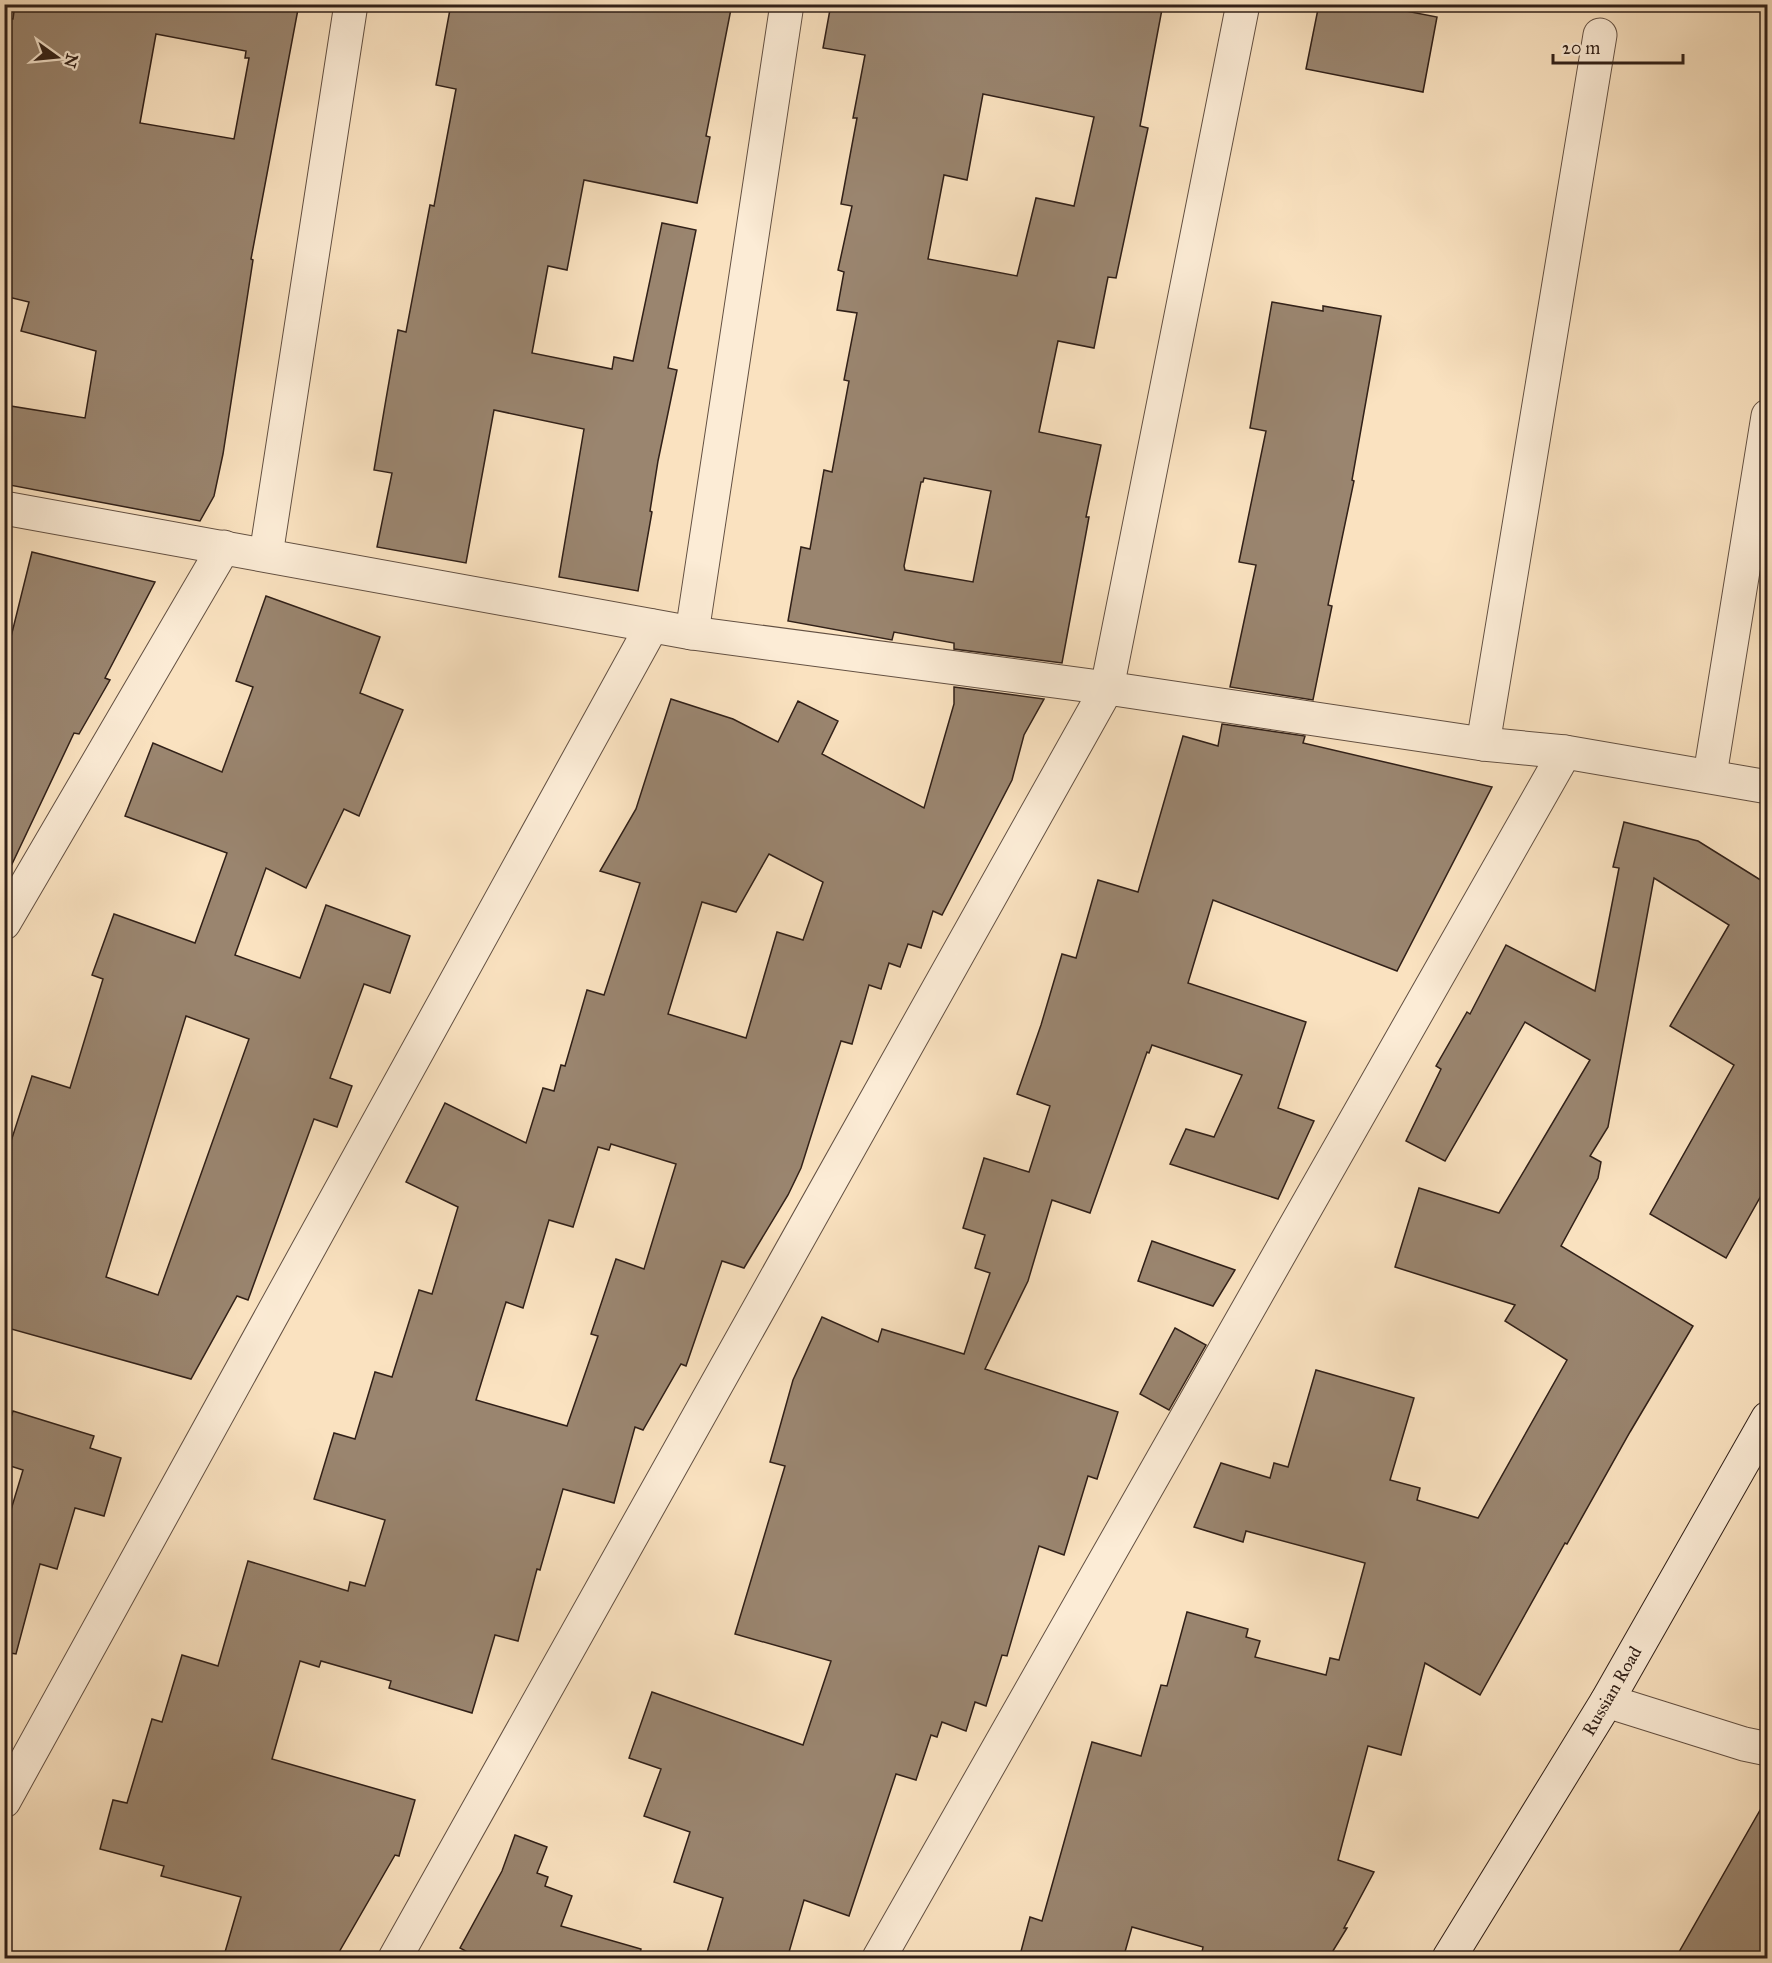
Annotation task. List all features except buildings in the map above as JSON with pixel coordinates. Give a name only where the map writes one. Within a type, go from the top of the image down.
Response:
[{"type":"street","points":[[266,555],[351,4]]},
{"type":"street","points":[[692,633],[787,4]]},
{"type":"street","points":[[395,1959],[1107,688],[1243,4]]},
{"type":"street","points":[[1483,744],[1600,35]]},
{"type":"street","points":[[1710,775],[1767,416]]},
{"type":"street","points":[[4,508],[692,633],[1107,688],[1483,744],[1565,752],[1710,775],[1767,787]]},
{"type":"street","points":[[4,923],[224,547]]},
{"type":"street","points":[[4,1801],[652,626]]},
{"type":"street","points":[[879,1959],[1565,752]]},
{"type":"street","name":"Russian Road","points":[[1449,1959],[1607,1701],[1767,1418]]},
{"type":"street","points":[[1607,1701],[1744,1744],[1767,1749]]}]
